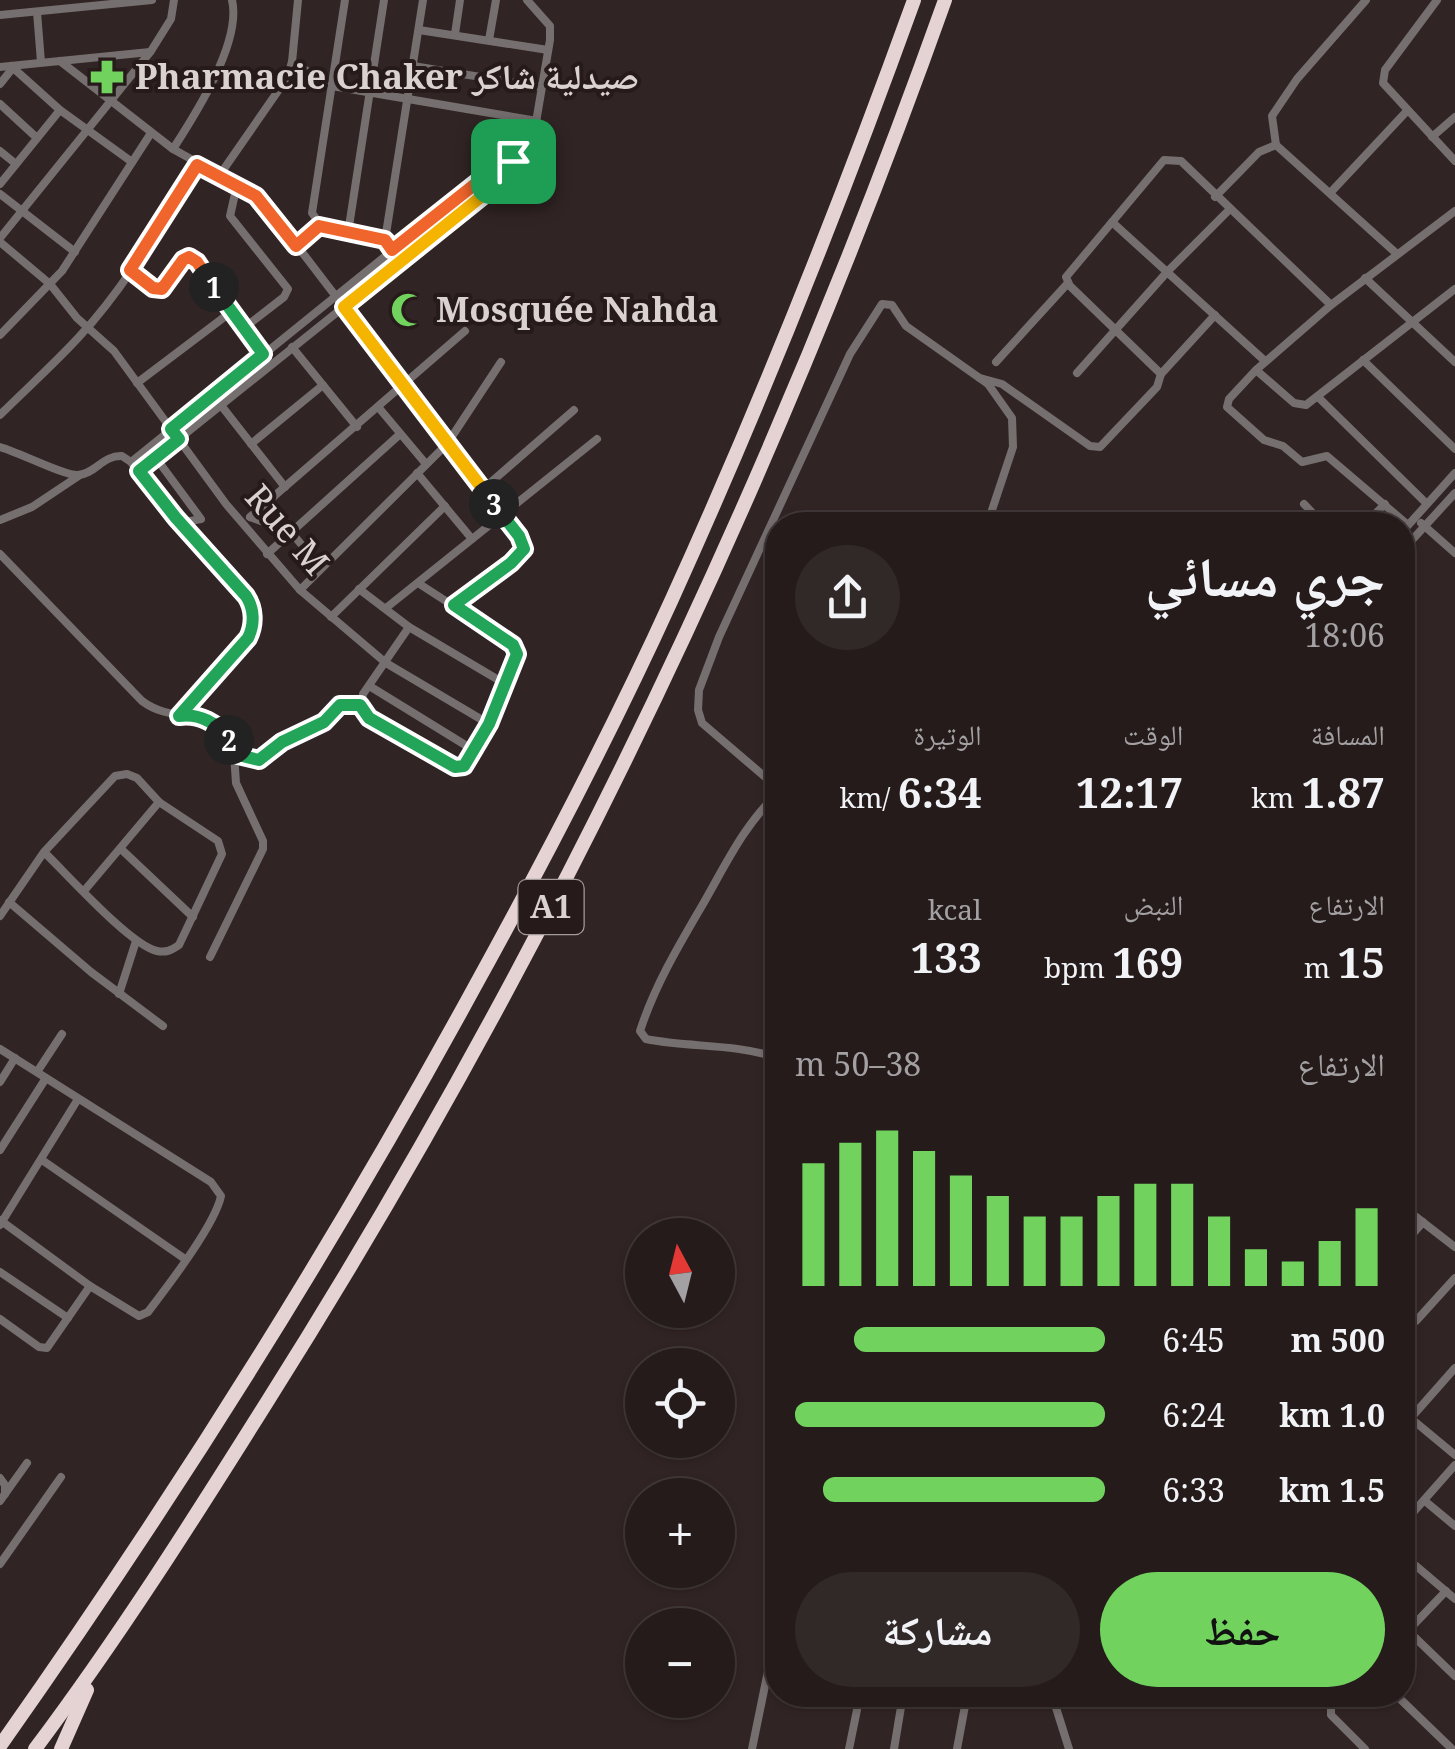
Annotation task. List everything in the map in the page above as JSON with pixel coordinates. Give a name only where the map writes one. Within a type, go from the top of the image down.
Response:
[{"type":"highway","name":"A1","points":[[0,1746],[166,1503],[286,1315],[421,1085],[516,912],[672,600],[783,340],[884,88],[914,0]]},
{"type":"highway","name":"A1","points":[[35,1749],[99,1664],[349,1272],[474,1054],[595,824],[765,461],[830,306],[945,0]]},
{"type":"highway","points":[[61,1749],[99,1664]]},
{"type":"street","points":[[0,15],[152,0]]},
{"type":"street","points":[[0,240],[151,52],[171,20],[174,0]]},
{"type":"street","points":[[173,149],[212,86],[232,18],[232,0]]},
{"type":"street","points":[[219,176],[287,78],[298,0]]},
{"type":"street","points":[[345,0],[314,218],[319,226],[385,240]]},
{"type":"street","points":[[348,233],[384,0]]},
{"type":"street","points":[[392,250],[385,240],[423,0]]},
{"type":"street","points":[[454,34],[460,0]]},
{"type":"street","points":[[489,40],[496,0]]},
{"type":"street","points":[[139,471],[507,176],[537,122],[548,50],[550,26],[527,0]]},
{"type":"street","points":[[1366,0],[1297,79],[1272,116],[1276,145],[1397,254]]},
{"type":"street","points":[[1437,0],[1382,76],[1385,88],[1455,160]]},
{"type":"street","points":[[37,12],[41,62]]},
{"type":"street","points":[[419,30],[548,50]]},
{"type":"street","points":[[0,67],[151,52]]},
{"type":"street","points":[[60,60],[173,149],[266,205],[504,516],[524,546],[511,563],[454,605]]},
{"type":"street","points":[[292,62],[332,86],[537,122]]},
{"type":"street","points":[[413,66],[542,86]]},
{"type":"street","points":[[0,84],[12,67]]},
{"type":"street","points":[[12,67],[60,110],[132,162]]},
{"type":"street","points":[[0,104],[37,138]]},
{"type":"street","points":[[0,184],[60,110]]},
{"type":"street","points":[[1331,192],[1406,112]]},
{"type":"street","points":[[1432,137],[1455,118]]},
{"type":"street","points":[[0,335],[75,252],[151,133]]},
{"type":"street","points":[[1216,197],[1263,148],[1276,145]]},
{"type":"street","points":[[0,151],[16,164]]},
{"type":"street","points":[[996,362],[1068,283],[1069,270],[1160,164],[1170,158],[1180,161],[1331,305]]},
{"type":"street","points":[[131,462],[498,166],[513,161]]},
{"type":"street","points":[[0,415],[88,326],[130,270],[197,165]]},
{"type":"street","points":[[237,185],[230,205],[232,219],[288,289],[284,297],[244,328]]},
{"type":"street","points":[[0,194],[75,252]]},
{"type":"street","points":[[1078,373],[1229,210]]},
{"type":"street","points":[[1394,512],[1327,456],[1302,462],[1284,446],[1264,440],[1227,408],[1229,400],[1265,361],[1331,305],[1455,211]]},
{"type":"street","points":[[1112,222],[1265,361]]},
{"type":"street","points":[[296,246],[319,226]]},
{"type":"street","name":"Rue M","points":[[0,240],[50,284],[114,351],[171,429],[246,519],[268,554],[300,590],[386,663],[489,724]]},
{"type":"street","points":[[130,270],[153,288],[162,289],[183,260],[192,258],[263,354]]},
{"type":"street","points":[[1366,278],[1455,362]]},
{"type":"street","points":[[1068,283],[1160,374]]},
{"type":"street","points":[[1256,370],[1294,403],[1306,405],[1455,289]]},
{"type":"street","points":[[777,512],[850,354],[879,306],[888,304],[906,326],[980,378],[1002,400],[1014,426],[1013,446],[991,512]]},
{"type":"street","points":[[137,383],[231,312]]},
{"type":"street","points":[[980,378],[996,381],[1096,448],[1103,446],[1157,387],[1160,374],[1215,315]]},
{"type":"street","points":[[246,519],[403,388],[464,331]]},
{"type":"street","points":[[292,346],[357,426]]},
{"type":"street","points":[[1363,360],[1455,449]]},
{"type":"street","points":[[300,590],[447,444],[502,362]]},
{"type":"street","points":[[251,444],[323,385]]},
{"type":"street","points":[[1002,400],[1018,395]]},
{"type":"street","points":[[1318,397],[1426,503]]},
{"type":"street","points":[[220,404],[286,487]]},
{"type":"street","points":[[378,408],[426,464]]},
{"type":"street","points":[[482,490],[574,410]]},
{"type":"street","points":[[268,554],[399,436]]},
{"type":"street","points":[[386,608],[597,440]]},
{"type":"street","points":[[0,447],[80,475]]},
{"type":"street","points":[[0,520],[32,507],[115,455],[131,462],[249,600],[253,624],[248,638],[179,716]]},
{"type":"street","points":[[156,458],[202,519],[179,521]]},
{"type":"street","points":[[417,473],[472,539]]},
{"type":"street","points":[[1415,516],[1455,473]]},
{"type":"street","points":[[1415,536],[1455,493]]},
{"type":"street","points":[[1304,504],[1312,512]]},
{"type":"street","points":[[1377,512],[1385,504]]},
{"type":"street","points":[[330,617],[444,506]]},
{"type":"street","points":[[246,519],[292,532],[320,568]]},
{"type":"street","points":[[1415,525],[1424,526],[1455,553]]},
{"type":"street","points":[[765,538],[719,637],[700,690],[698,710],[702,724],[765,779]]},
{"type":"street","points":[[0,554],[142,701],[158,711],[198,715],[227,735],[234,754],[236,783],[263,849],[210,957]]},
{"type":"street","points":[[410,627],[363,694],[360,705],[369,718],[462,768],[489,724],[517,654],[506,640],[418,583]]},
{"type":"street","points":[[359,590],[410,627],[506,685]]},
{"type":"street","points":[[370,687],[475,751]]},
{"type":"street","points":[[234,754],[259,760],[282,742],[324,722],[340,705],[360,705]]},
{"type":"street","points":[[0,916],[44,852],[115,776],[127,774],[137,778],[160,802],[220,844],[220,859],[179,944],[172,950],[156,951],[136,941],[44,852]]},
{"type":"street","points":[[84,891],[160,802]]},
{"type":"street","points":[[765,806],[721,868],[672,952],[640,1030],[646,1039],[711,1044],[765,1055]]},
{"type":"street","points":[[121,849],[193,917]]},
{"type":"street","points":[[9,902],[163,1026]]},
{"type":"street","points":[[120,994],[136,941]]},
{"type":"street","points":[[37,1072],[62,1034]]},
{"type":"street","points":[[0,1049],[211,1182],[220,1191],[218,1208],[185,1260],[148,1312],[139,1316],[1,1222],[78,1099]]},
{"type":"street","points":[[0,1082],[15,1058]]},
{"type":"street","points":[[0,1150],[46,1078]]},
{"type":"street","points":[[42,1160],[185,1260]]},
{"type":"street","points":[[1415,1216],[1455,1247]]},
{"type":"street","points":[[1415,1231],[1423,1222]]},
{"type":"street","points":[[0,1272],[68,1318]]},
{"type":"street","points":[[1415,1322],[1455,1278]]},
{"type":"street","points":[[0,1319],[44,1348],[52,1343],[90,1286]]},
{"type":"street","points":[[1415,1413],[1455,1368]]},
{"type":"street","points":[[1415,1421],[1455,1455]]},
{"type":"street","points":[[2,1498],[27,1464]]},
{"type":"street","points":[[1415,1511],[1455,1465]]},
{"type":"street","points":[[0,1478],[5,1485],[2,1498]]},
{"type":"street","points":[[0,1564],[61,1478]]},
{"type":"street","points":[[1425,1501],[1455,1526]]},
{"type":"street","points":[[1415,1565],[1455,1599]]},
{"type":"street","points":[[1415,1621],[1446,1591]]},
{"type":"street","points":[[1415,1640],[1455,1676]]},
{"type":"street","points":[[752,1749],[765,1686]]},
{"type":"street","points":[[849,1749],[858,1707]]},
{"type":"street","points":[[894,1749],[901,1707]]},
{"type":"street","points":[[957,1749],[966,1707]]},
{"type":"street","points":[[1056,1707],[1069,1749]]},
{"type":"street","points":[[1331,1707],[1331,1715],[1365,1749]]},
{"type":"street","points":[[1408,1707],[1452,1749]]},
{"type":"place","name":"Pharmacie Chaker صيدلية شاكر","points":[[107,77]]},
{"type":"place","name":"Mosquée Nahda","points":[[408,310]]},
{"type":"route","points":[[513,161],[507,176],[344,307],[524,546],[511,563],[454,605],[513,645],[517,654],[489,724],[475,751],[458,769],[369,718],[360,705],[346,703],[317,727],[282,742],[259,760],[234,754],[227,735],[218,728],[198,715],[179,716],[248,638],[253,624],[252,608],[246,596],[139,471],[179,439],[171,429],[263,354],[194,259],[183,260],[162,289],[153,288],[130,270],[197,165],[256,196],[296,246],[319,226],[385,240],[392,250],[498,166],[513,161]]}]
